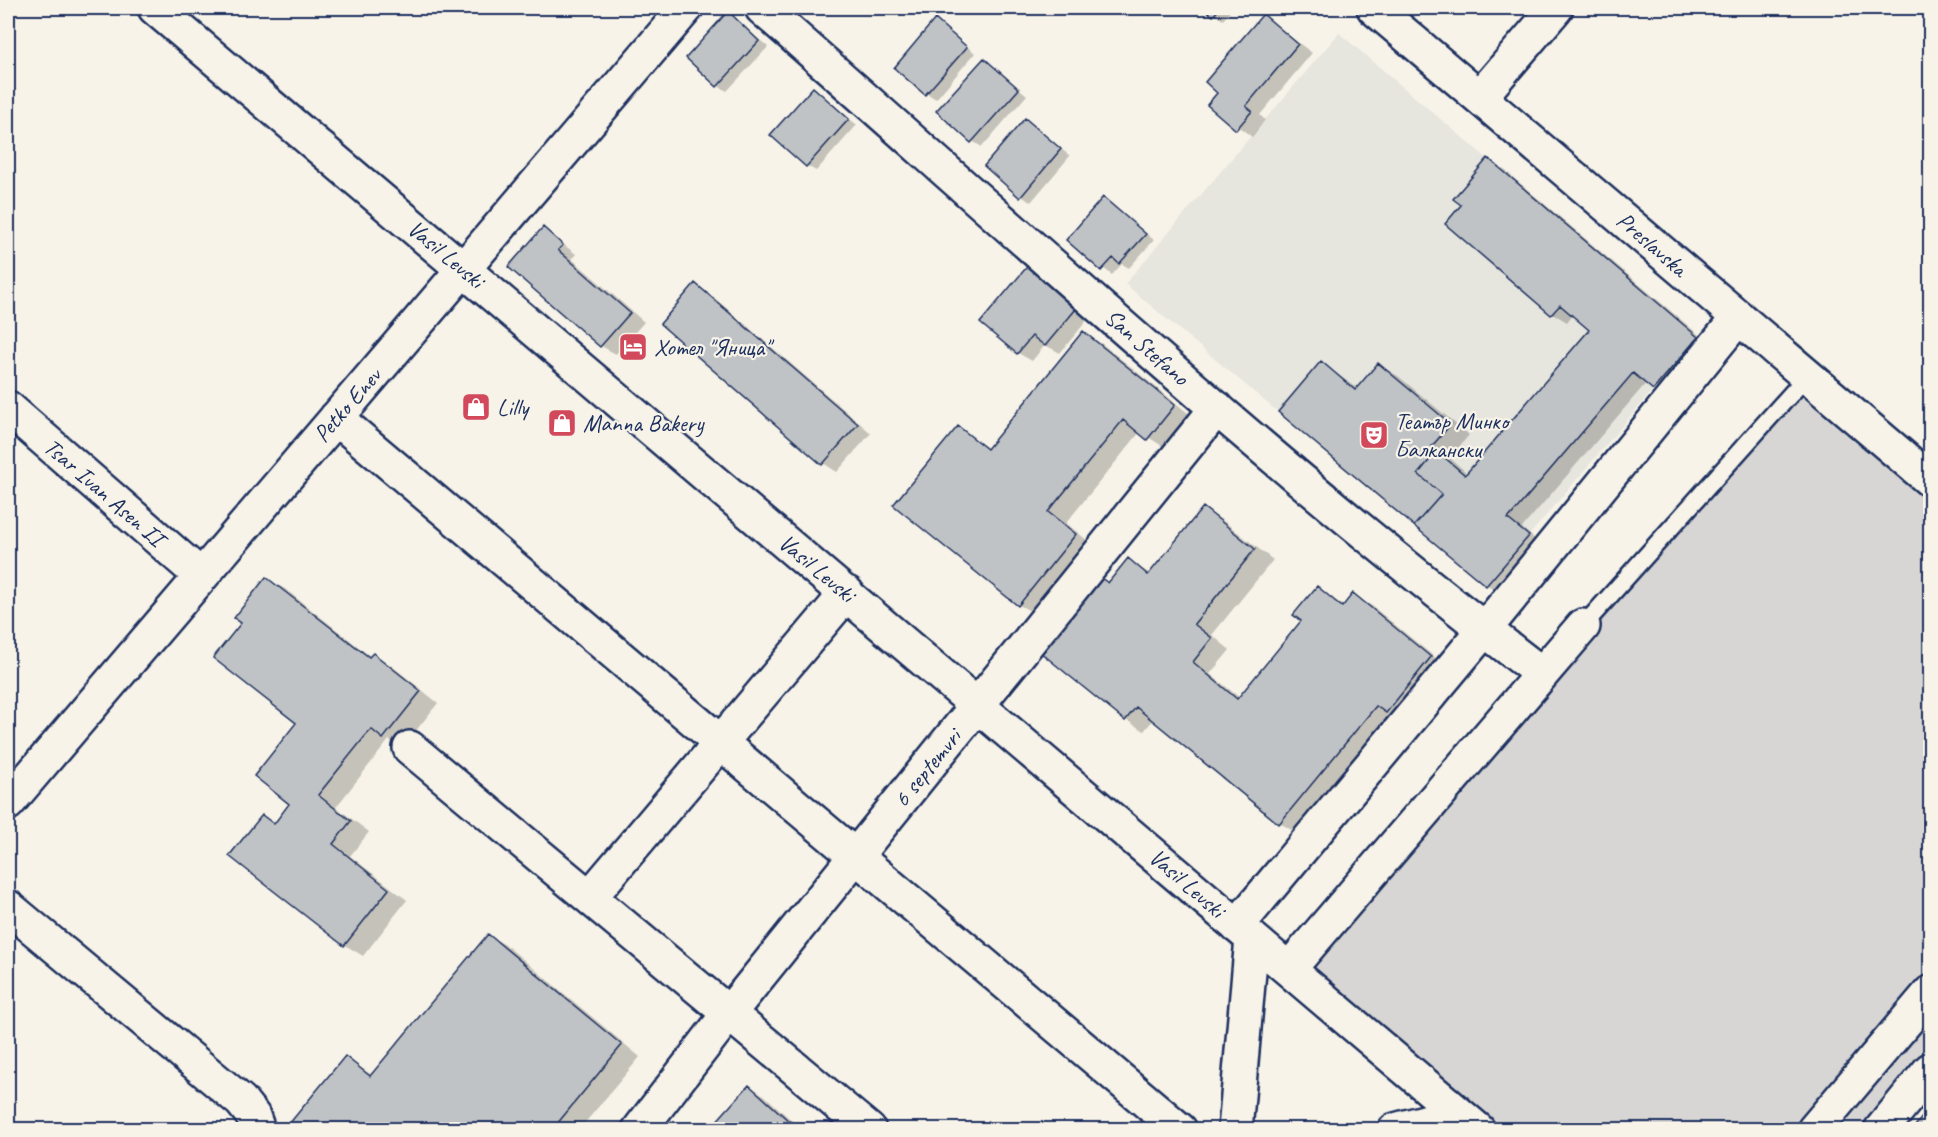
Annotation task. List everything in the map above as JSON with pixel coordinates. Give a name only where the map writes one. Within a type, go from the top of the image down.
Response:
[{"type":"street","name":"Vasil Levski","points":[[155,8],[1468,1121]]},
{"type":"street","name":"Petko Enev","points":[[8,803],[686,8]]},
{"type":"street","name":"San Stefano","points":[[762,8],[1217,408],[1484,630],[1542,674]]},
{"type":"street","name":"Preslavska","points":[[1374,8],[1930,480]]},
{"type":"street","points":[[1480,97],[1556,8]]},
{"type":"street","points":[[1235,1130],[1244,932],[1484,630],[1737,318]]},
{"type":"street","name":"Tsar Ivan Asen II","points":[[8,408],[201,576]]},
{"type":"street","name":"6 septemvri","points":[[639,1130],[729,1013],[1217,408]]},
{"type":"street","points":[[336,418],[1180,1130]]},
{"type":"street","points":[[590,897],[847,593]]},
{"type":"street","points":[[1289,969],[1583,626]]},
{"type":"street","points":[[410,748],[869,1130]]},
{"type":"street","points":[[8,907],[241,1101],[253,1116],[258,1130]]},
{"type":"street","points":[[1814,1130],[1930,993]]},
{"type":"street","points":[[1881,1130],[1930,1070]]},
{"type":"street","points":[[1395,1130],[1468,1121]]},
{"type":"lane","points":[[1583,626],[1807,376]]},
{"type":"shaded area","points":[[1339,33],[1698,337],[1486,586],[1414,526],[1441,494],[1418,474],[1437,451],[1432,446],[1451,423],[1379,363],[1355,390],[1321,361],[1278,412],[1125,284]]},
{"type":"shaded area","points":[[1807,376],[1930,480],[1930,1070],[1881,1129],[1478,1129],[1289,969]]},
{"type":"building","points":[[1203,8],[1220,8],[1213,16]]},
{"type":"building","points":[[728,11],[759,41],[717,87],[686,58]]},
{"type":"building","points":[[1263,14],[1298,44],[1246,106],[1252,111],[1236,130],[1207,105],[1217,93],[1205,82]]},
{"type":"building","points":[[935,19],[967,47],[925,95],[894,68]]},
{"type":"building","points":[[984,58],[1019,89],[971,143],[936,111]]},
{"type":"building","points":[[813,87],[849,119],[806,167],[770,135]]},
{"type":"building","points":[[1025,118],[1061,149],[1020,198],[984,166]]},
{"type":"building","points":[[1488,158],[1698,337],[1653,390],[1633,373],[1508,519],[1529,536],[1486,586],[1414,526],[1442,494],[1418,474],[1437,451],[1465,475],[1589,330],[1560,305],[1551,315],[1445,224],[1461,205],[1453,199]]},
{"type":"building","points":[[1103,197],[1146,234],[1119,264],[1113,258],[1101,271],[1066,240]]},
{"type":"building","points":[[543,227],[563,245],[558,250],[630,313],[600,347],[508,267]]},
{"type":"building","points":[[1031,262],[1081,303],[1045,346],[1032,336],[1017,354],[980,323]]},
{"type":"building","points":[[695,283],[858,424],[822,465],[660,324]]},
{"type":"building","points":[[1083,331],[1175,405],[1147,440],[1123,420],[1048,512],[1076,534],[1018,606],[893,505],[958,426],[987,449]]},
{"type":"building","name":"Театър Минко Балкански","points":[[1321,361],[1355,390],[1378,363],[1451,424],[1432,446],[1437,451],[1418,474],[1442,494],[1414,526],[1278,412]]},
{"type":"building","points":[[1203,507],[1255,549],[1194,624],[1212,638],[1193,662],[1237,699],[1301,621],[1293,615],[1317,586],[1342,607],[1353,593],[1431,657],[1386,713],[1376,706],[1279,824],[1136,707],[1125,721],[1035,648],[1096,574],[1108,583],[1128,558],[1148,575]]},
{"type":"building","points":[[266,577],[369,657],[373,653],[421,691],[383,739],[371,729],[318,795],[351,821],[333,844],[389,889],[344,946],[229,856],[262,815],[274,824],[289,804],[254,776],[296,723],[213,658],[241,623],[234,618]]},
{"type":"building","points":[[488,934],[622,1045],[552,1130],[284,1130],[345,1056],[370,1076]]},
{"type":"building","points":[[749,1085],[799,1130],[720,1130],[714,1124]]},
{"type":"building","points":[[1930,1107],[1930,1130],[1912,1130]]},
{"type":"place","name":"Хотел \"Яница\"","points":[[633,347]]},
{"type":"place","name":"Lilly","points":[[476,407]]},
{"type":"place","name":"Manna Bakery","points":[[562,423]]},
{"type":"place","name":"Театър Минко Балкански","points":[[1374,435]]}]
